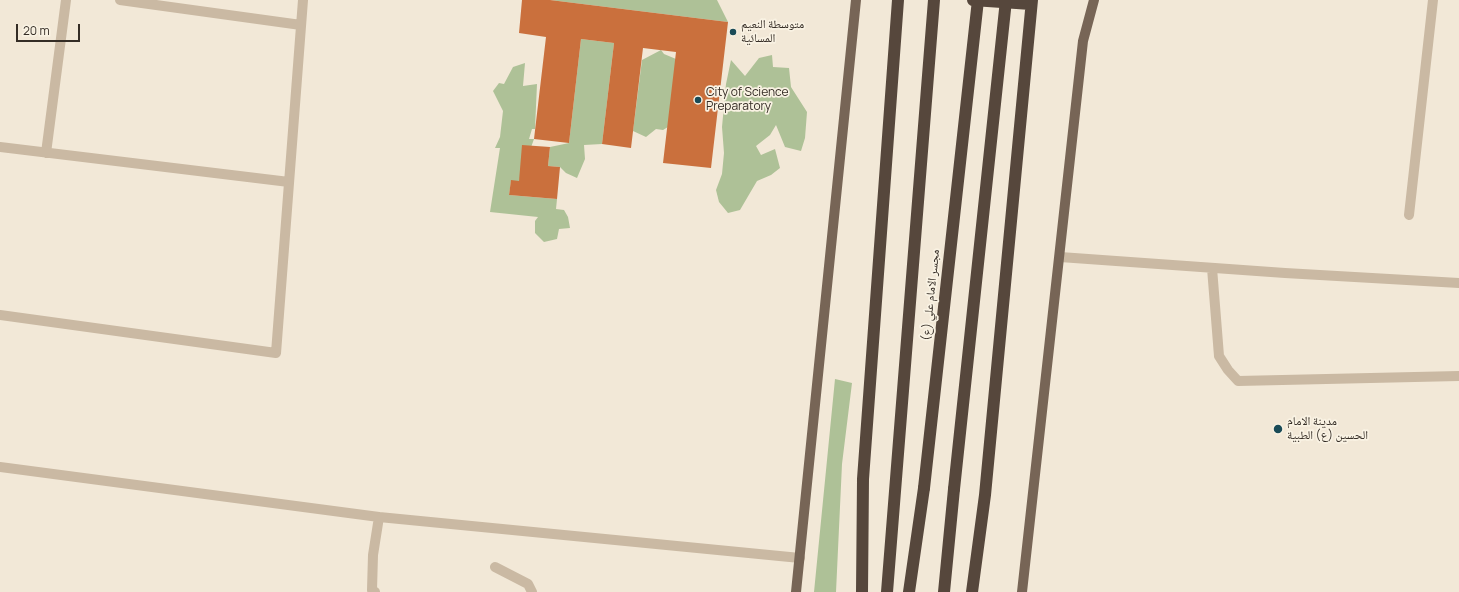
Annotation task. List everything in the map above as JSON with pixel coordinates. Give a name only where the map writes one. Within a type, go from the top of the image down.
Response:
[{"type":"highway","points":[[862,592],[863,479],[898,0]]},
{"type":"highway","points":[[886,592],[934,0]]},
{"type":"highway","points":[[972,592],[985,487],[1031,2],[973,0]]},
{"type":"highway","name":"مجسر الامام علي (ع)","points":[[909,592],[924,488],[978,0]]},
{"type":"highway","points":[[944,592],[1006,0]]},
{"type":"main road","points":[[796,592],[856,0]]},
{"type":"main road","points":[[1022,592],[1083,40],[1094,0]]},
{"type":"street","points":[[46,153],[66,0]]},
{"type":"street","points":[[120,0],[301,25]]},
{"type":"street","points":[[0,315],[276,353],[303,0]]},
{"type":"street","points":[[1409,215],[1433,0]]},
{"type":"street","points":[[0,147],[289,182]]},
{"type":"street","points":[[1060,256],[1212,268],[1459,283]]},
{"type":"street","points":[[1212,268],[1219,356],[1228,370],[1238,381],[1459,376]]},
{"type":"street","points":[[0,467],[379,517],[800,558]]},
{"type":"street","points":[[375,592],[372,590],[373,555],[379,517]]},
{"type":"street","points":[[495,567],[528,584],[532,592]]},
{"type":"green space","points":[[550,0],[717,0],[728,22]]},
{"type":"green space","points":[[581,39],[614,43],[602,144],[584,145],[585,159],[577,178],[566,173],[560,167],[548,166],[550,147],[569,143]]},
{"type":"green space","points":[[661,50],[664,54],[676,59],[668,127],[663,130],[656,129],[646,137],[633,131],[642,60]]},
{"type":"green space","points":[[772,55],[773,67],[789,68],[791,87],[807,112],[805,138],[801,151],[785,147],[776,125],[770,135],[756,146],[761,155],[775,149],[780,168],[771,175],[757,181],[740,210],[728,213],[719,202],[716,190],[722,174],[724,153],[722,127],[726,84],[731,60],[745,76],[759,58]]},
{"type":"green space","points":[[525,63],[523,86],[537,84],[535,129],[532,129],[529,139],[534,139],[519,181],[511,181],[509,195],[557,199],[556,209],[564,210],[568,217],[570,228],[559,229],[557,239],[544,242],[535,233],[535,221],[538,217],[490,212],[500,148],[495,148],[500,137],[503,111],[493,91],[499,83],[504,84],[513,67]]},
{"type":"green space","points":[[835,379],[852,383],[842,464],[836,592],[814,592]]},
{"type":"building","points":[[522,0],[550,0],[728,22],[711,168],[663,163],[676,52],[643,48],[631,148],[602,144],[614,43],[581,39],[569,143],[534,139],[546,37],[519,33]]},
{"type":"building","points":[[522,145],[550,147],[548,166],[560,167],[557,199],[509,195],[511,180],[519,181]]},
{"type":"place","name":"متوسطة النعيم المسائية","points":[[733,32]]},
{"type":"place","name":"City of Science Preparatory","points":[[698,100]]},
{"type":"place","name":"مدينة الامام الحسين (ع) الطبية","points":[[1278,429]]}]
